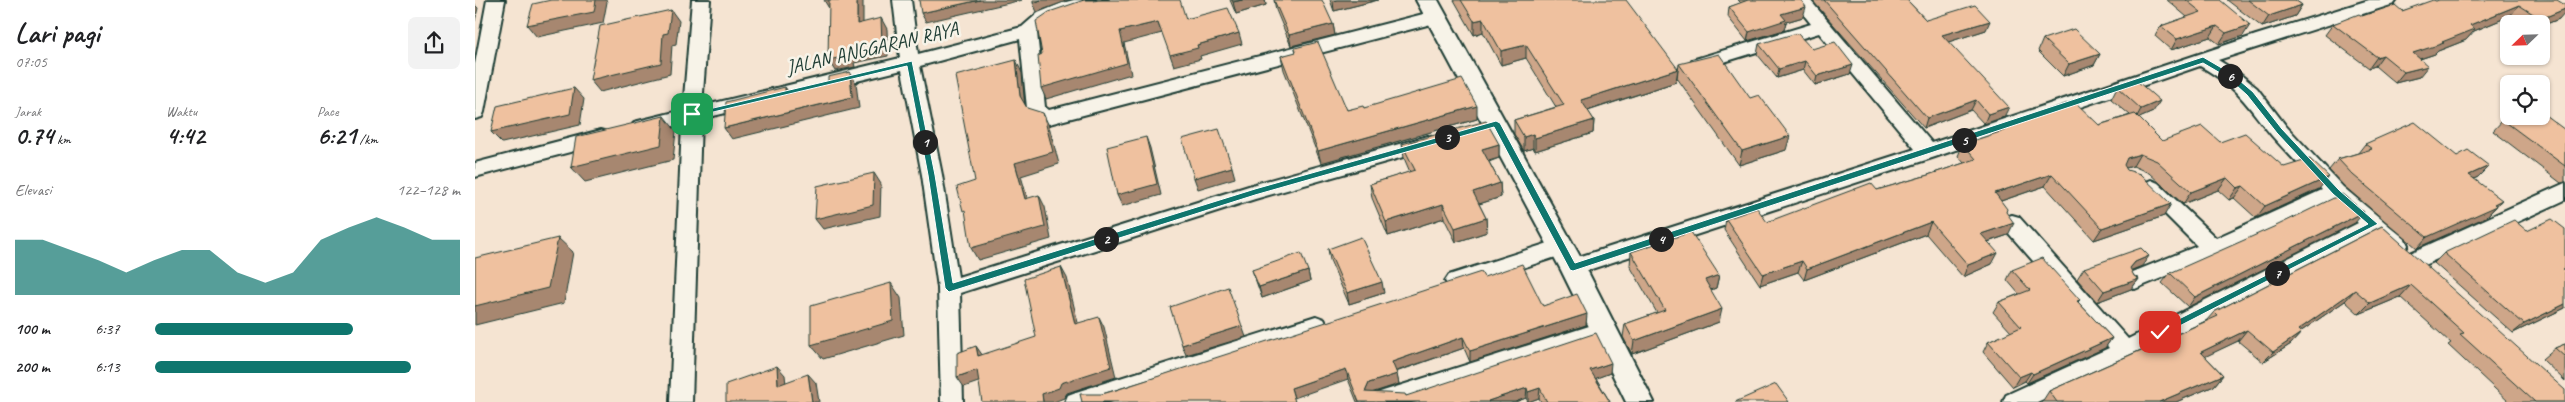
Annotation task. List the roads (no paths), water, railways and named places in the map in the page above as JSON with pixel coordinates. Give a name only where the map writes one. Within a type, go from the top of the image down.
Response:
[{"type":"street","points":[[475,112],[496,0]]},
{"type":"street","points":[[681,402],[692,114],[701,0]]},
{"type":"street","points":[[902,0],[910,63],[931,175],[949,288],[952,402]]},
{"type":"street","name":"JALAN ANGGARAN RAYA","points":[[475,170],[692,114],[910,63],[1028,31],[1044,17],[1068,8],[1099,0]]},
{"type":"street","points":[[1801,0],[1928,152]]},
{"type":"street","points":[[1437,287],[1567,257],[1928,152],[2203,60],[2255,34],[2388,0]]},
{"type":"street","points":[[1028,31],[1036,108],[1040,114],[1049,117],[1431,8],[1487,126],[1567,257],[1641,402]]},
{"type":"street","points":[[1698,64],[1824,26]]},
{"type":"street","points":[[2203,60],[2230,75],[2250,93],[2279,131],[2336,192],[2422,267],[2565,191]]},
{"type":"street","points":[[949,288],[1255,192],[1450,136]]},
{"type":"street","points":[[2137,176],[2213,248]]},
{"type":"street","points":[[2135,280],[2262,228],[2336,192]]},
{"type":"street","points":[[2012,223],[2125,351]]},
{"type":"street","points":[[2014,402],[2125,351],[2374,224]]},
{"type":"street","points":[[1076,402],[1333,320]]},
{"type":"street","points":[[1379,402],[1605,330]]}]
